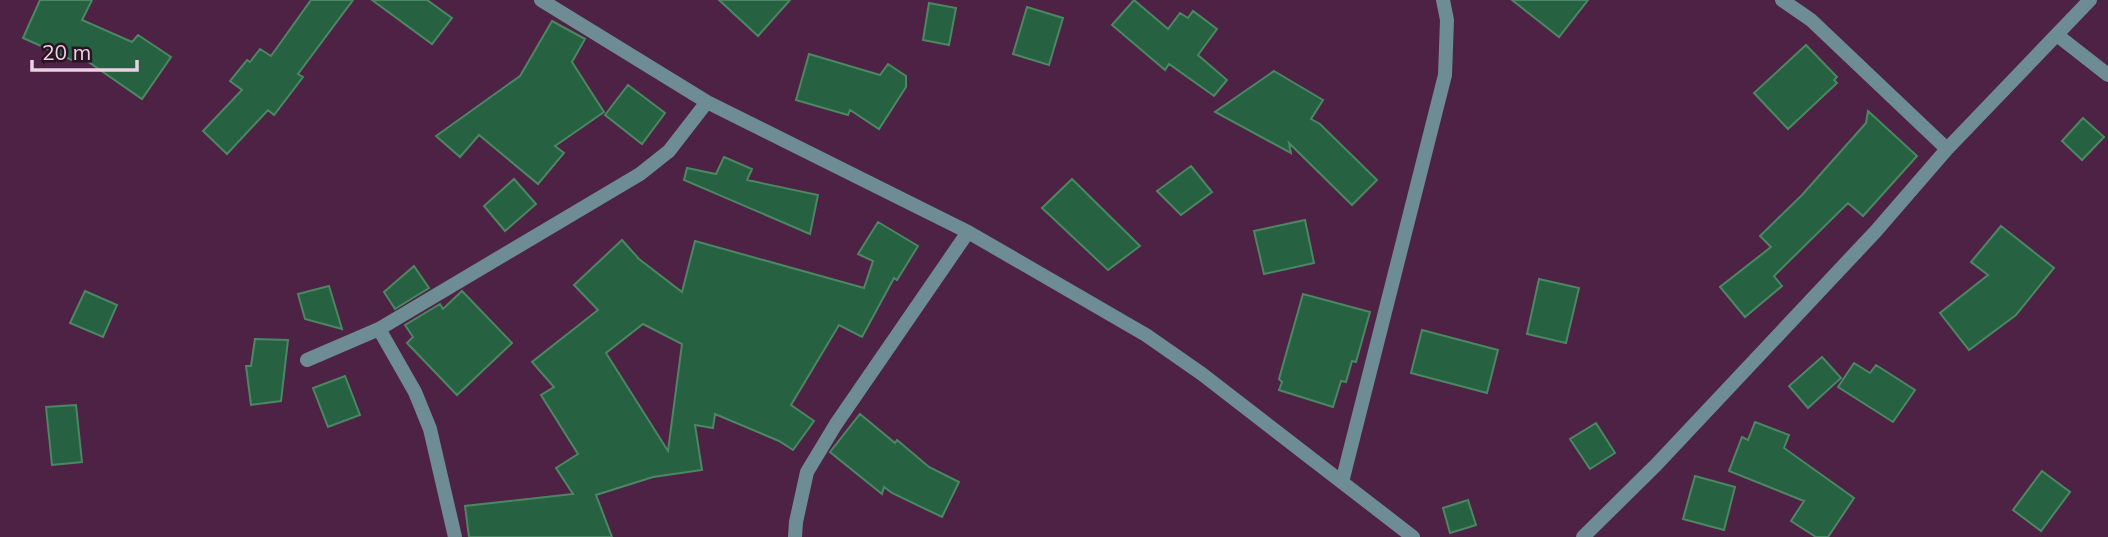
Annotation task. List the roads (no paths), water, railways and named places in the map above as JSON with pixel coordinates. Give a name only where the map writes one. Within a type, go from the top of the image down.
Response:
[{"type":"street","points":[[541,0],[707,102],[968,232],[1146,335],[1202,374],[1413,537]]},
{"type":"street","points":[[1342,482],[1445,75],[1447,20],[1443,0]]},
{"type":"street","points":[[1782,0],[1811,20],[1947,149]]},
{"type":"street","points":[[1583,537],[1656,465],[1876,231],[1947,149],[2090,0]]},
{"type":"street","points":[[2057,35],[2108,75]]},
{"type":"street","points":[[307,360],[379,329],[640,174],[668,150],[707,102]]},
{"type":"street","points":[[795,537],[807,472],[836,424],[968,232]]},
{"type":"street","points":[[379,329],[415,392],[430,429],[455,537]]}]
